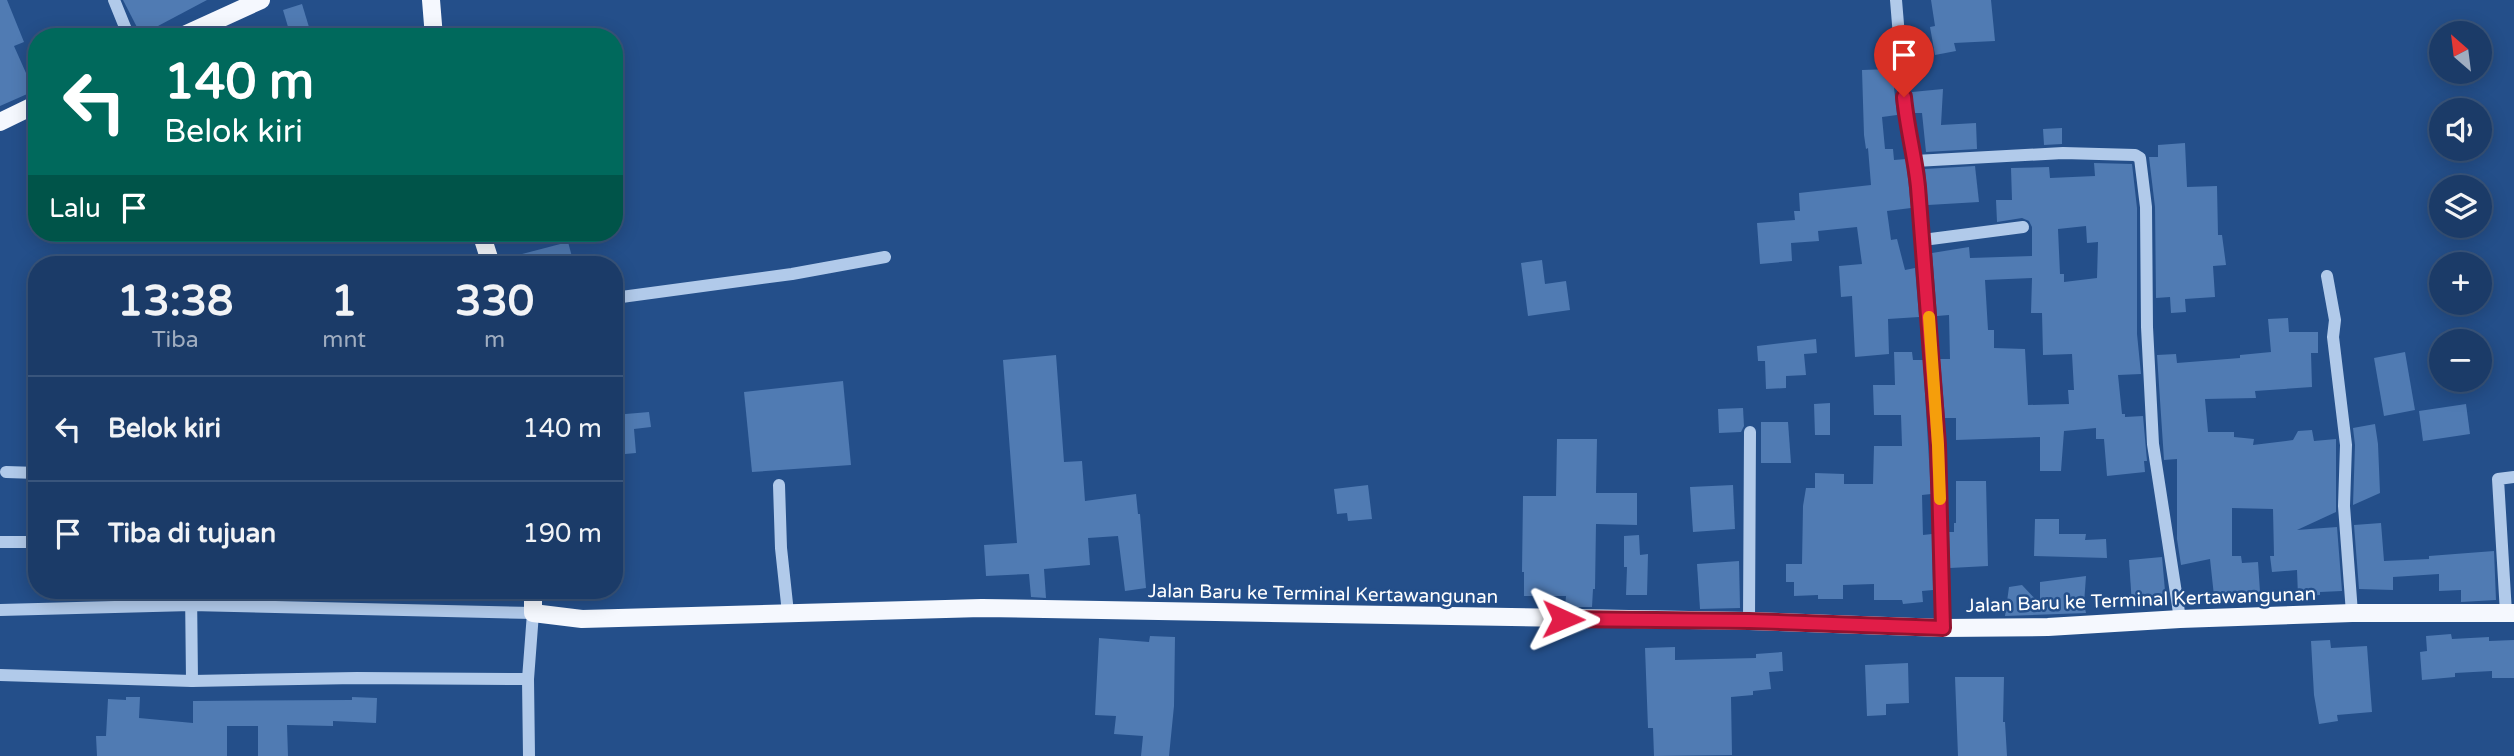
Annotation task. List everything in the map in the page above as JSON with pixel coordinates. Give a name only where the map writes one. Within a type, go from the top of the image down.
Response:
[{"type":"main road","points":[[200,28],[261,0]]},
{"type":"main road","points":[[431,0],[433,28]]},
{"type":"main road","points":[[0,122],[28,108]]},
{"type":"main road","points":[[533,599],[533,614]]},
{"type":"main road","name":"Jalan Baru ke Terminal Kertawangunan","points":[[533,614],[582,619],[982,608],[1749,621],[1943,628],[2048,627],[2351,613],[2510,613]]},
{"type":"street","points":[[114,0],[125,28]]},
{"type":"street","points":[[1896,0],[1906,121],[1915,161],[1923,240],[1938,445],[1943,628]]},
{"type":"street","points":[[1915,161],[2063,153],[2135,155],[2140,158],[2146,207],[2147,327],[2153,444],[2180,619]]},
{"type":"street","points":[[1923,240],[2023,227]]},
{"type":"street","points":[[623,297],[792,274],[886,257]]},
{"type":"street","points":[[2328,276],[2346,445],[2344,506],[2351,613]]},
{"type":"street","points":[[1749,621],[1750,432]]},
{"type":"street","points":[[6,472],[28,473]]},
{"type":"street","points":[[2510,613],[2498,480],[2514,477]]},
{"type":"street","points":[[779,485],[781,548],[788,612]]},
{"type":"street","points":[[0,542],[28,542]]},
{"type":"street","points":[[191,599],[192,681]]},
{"type":"street","points":[[0,610],[191,605],[533,614],[528,679],[529,756]]},
{"type":"street","points":[[0,675],[192,681],[528,679]]},
{"type":"building","points":[[0,0],[7,0],[24,42],[14,46],[28,78],[28,94],[0,106]]},
{"type":"building","points":[[123,0],[207,0],[154,28],[137,28]]},
{"type":"building","points":[[1931,0],[1991,0],[1995,41],[1954,43],[1956,51],[1935,55],[1930,27],[1935,26]]},
{"type":"building","points":[[302,4],[309,28],[288,28],[283,10]]},
{"type":"building","points":[[1892,69],[1897,115],[1882,117],[1885,149],[1893,149],[1894,160],[1906,159],[1911,208],[1887,211],[1891,240],[1897,239],[1905,270],[1915,268],[1919,317],[1888,319],[1889,354],[1855,357],[1852,296],[1841,297],[1839,266],[1862,264],[1857,227],[1818,231],[1819,241],[1791,243],[1792,261],[1760,264],[1757,223],[1795,220],[1794,211],[1800,211],[1799,193],[1871,185],[1868,148],[1866,149],[1864,135],[1862,70]]},
{"type":"building","points":[[1943,89],[1941,125],[1976,123],[1977,149],[1926,152],[1922,113],[1914,113],[1912,92]]},
{"type":"building","points":[[2062,128],[2062,144],[2044,145],[2043,129]]},
{"type":"building","points":[[2185,143],[2187,187],[2217,186],[2218,235],[2222,235],[2226,265],[2213,266],[2215,297],[2185,299],[2186,312],[2171,313],[2170,297],[2156,298],[2155,207],[2149,157],[2158,157],[2158,145]]},
{"type":"building","points":[[2094,163],[2132,164],[2137,208],[2137,334],[2141,374],[2118,375],[2122,414],[2125,414],[2125,417],[2143,416],[2147,461],[2144,461],[2145,472],[2107,476],[2104,439],[2096,439],[2096,428],[2064,431],[2061,471],[2040,471],[2040,437],[1956,440],[1956,418],[1945,418],[1940,359],[1950,359],[1949,315],[1937,316],[1932,253],[1969,247],[1970,258],[2032,256],[2032,227],[2029,221],[2022,218],[1997,222],[1996,200],[2012,200],[2011,168],[2049,167],[2050,178],[2095,176]],"holes":[[[2086,226],[2087,243],[2098,242],[2097,278],[2064,282],[2064,274],[2060,274],[2058,229]],[[2032,278],[2031,313],[2042,313],[2043,355],[2072,354],[2074,390],[2068,390],[2069,404],[2028,405],[2025,349],[1994,348],[1994,330],[1988,330],[1985,280]]]},
{"type":"building","points":[[1975,166],[1979,202],[1928,205],[1925,169]]},
{"type":"building","points":[[568,242],[572,256],[514,256]]},
{"type":"building","points":[[1542,260],[1545,284],[1566,281],[1570,310],[1528,316],[1521,263]]},
{"type":"building","points":[[2288,318],[2289,332],[2318,332],[2318,353],[2311,353],[2312,387],[2255,391],[2256,398],[2205,399],[2208,432],[2234,432],[2234,437],[2254,439],[2253,445],[2293,440],[2298,431],[2312,430],[2314,441],[2336,439],[2336,512],[2297,530],[2337,527],[2342,591],[2298,596],[2297,570],[2272,572],[2270,556],[2274,556],[2273,509],[2232,508],[2232,556],[2241,556],[2242,563],[2258,562],[2260,592],[2214,596],[2210,559],[2181,565],[2177,539],[2177,459],[2164,460],[2157,355],[2176,354],[2177,363],[2240,358],[2240,355],[2271,352],[2268,319]]},
{"type":"building","points":[[1816,339],[1817,353],[1804,354],[1806,375],[1786,376],[1786,388],[1766,389],[1765,361],[1758,361],[1757,346]]},
{"type":"building","points":[[1894,352],[1912,352],[1913,360],[1923,360],[1931,494],[1922,495],[1923,535],[1932,534],[1933,590],[1922,591],[1923,602],[1903,604],[1902,600],[1874,600],[1874,584],[1843,585],[1843,599],[1818,599],[1818,595],[1794,596],[1794,582],[1786,582],[1786,564],[1802,564],[1803,506],[1806,488],[1815,488],[1815,473],[1844,474],[1844,484],[1873,484],[1874,446],[1902,446],[1901,415],[1874,415],[1873,385],[1895,385]]},
{"type":"building","points":[[2405,352],[2415,410],[2384,416],[2374,358]]},
{"type":"building","points":[[1056,355],[1064,462],[1082,461],[1085,501],[1136,494],[1146,588],[1125,591],[1118,536],[1088,538],[1090,565],[1044,569],[1046,598],[1031,597],[1029,574],[986,576],[984,545],[1017,543],[1003,360]]},
{"type":"building","points":[[843,381],[851,465],[752,472],[744,392]]},
{"type":"building","points":[[1830,403],[1830,435],[1815,435],[1814,404]]},
{"type":"building","points":[[2466,404],[2470,434],[2423,441],[2419,411]]},
{"type":"building","points":[[1743,408],[1744,426],[1741,432],[1719,433],[1718,409]]},
{"type":"building","points":[[649,412],[651,427],[634,429],[636,453],[623,454],[623,414]]},
{"type":"building","points":[[1761,422],[1788,422],[1791,463],[1761,463]]},
{"type":"building","points":[[2375,424],[2380,493],[2353,505],[2353,428]]},
{"type":"building","points":[[1557,439],[1597,439],[1596,493],[1637,493],[1637,525],[1596,524],[1595,589],[1592,607],[1565,607],[1566,596],[1524,596],[1523,496],[1556,496]]},
{"type":"building","points":[[1956,481],[1986,481],[1988,566],[1950,568],[1949,532],[1954,532],[1956,523]]},
{"type":"building","points":[[1368,485],[1372,519],[1348,521],[1347,513],[1337,514],[1334,489]]},
{"type":"building","points":[[1733,485],[1735,529],[1693,532],[1690,487]]},
{"type":"building","points":[[2035,519],[2059,519],[2059,534],[2086,534],[2085,540],[2106,539],[2107,558],[2034,556]]},
{"type":"building","points":[[2381,523],[2384,561],[2494,551],[2496,600],[2461,602],[2461,590],[2439,591],[2439,574],[2393,577],[2393,590],[2359,589],[2354,525]]},
{"type":"building","points":[[1639,535],[1640,555],[1648,554],[1647,595],[1626,595],[1624,536]]},
{"type":"building","points":[[2162,557],[2166,602],[2132,605],[2129,560]]},
{"type":"building","points":[[1739,561],[1740,608],[1700,609],[1697,564]]},
{"type":"building","points":[[2086,576],[2086,613],[2005,616],[2009,587],[2022,585],[2040,604],[2040,582]]},
{"type":"building","points":[[2451,634],[2452,639],[2489,637],[2489,641],[2514,640],[2514,678],[2492,678],[2492,671],[2455,673],[2455,677],[2422,680],[2420,652],[2427,651],[2426,636]]},
{"type":"building","points":[[1150,636],[1175,637],[1174,706],[1169,756],[1141,756],[1143,736],[1114,734],[1116,716],[1095,715],[1099,638],[1149,642]]},
{"type":"building","points":[[2330,640],[2331,648],[2367,646],[2372,712],[2337,715],[2338,721],[2319,724],[2314,695],[2311,641]]},
{"type":"building","points":[[1675,647],[1675,660],[1756,658],[1756,654],[1782,652],[1783,671],[1769,672],[1771,689],[1753,691],[1753,695],[1731,697],[1732,755],[1654,756],[1653,728],[1648,728],[1645,648]]},
{"type":"building","points":[[1908,663],[1909,703],[1886,704],[1886,715],[1867,716],[1865,665]]},
{"type":"building","points":[[1955,677],[2004,677],[2003,722],[2007,756],[1958,756]]},
{"type":"building","points":[[126,697],[140,697],[139,718],[193,723],[193,701],[377,698],[376,723],[333,721],[333,726],[287,725],[288,756],[258,756],[258,726],[227,726],[227,756],[97,756],[96,736],[106,736],[108,699],[126,700]]},
{"type":"slow traffic","points":[[1929,317],[1940,499]]},
{"type":"route","points":[[1563,619],[1749,621],[1943,628],[1938,445],[1923,240],[1915,161],[1904,97]]}]
